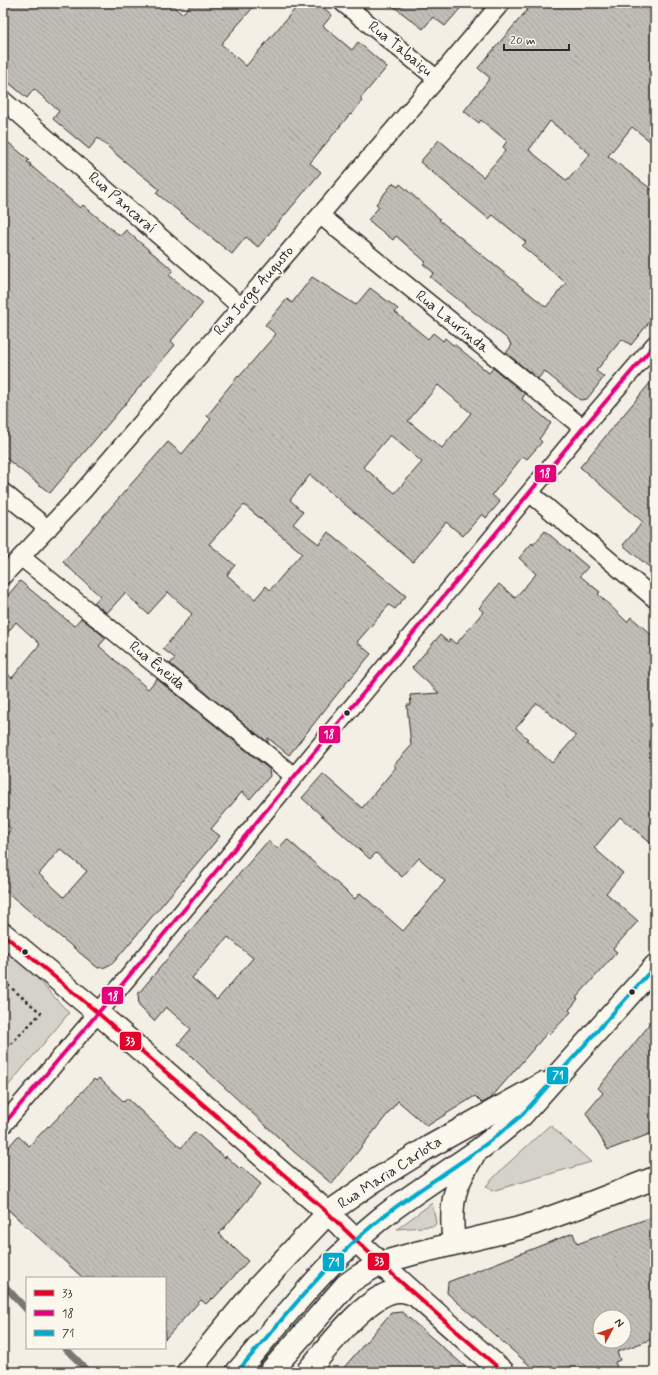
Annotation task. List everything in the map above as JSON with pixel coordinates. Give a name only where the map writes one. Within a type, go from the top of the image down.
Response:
[{"type":"street","name":"Rua Tabaiçu","points":[[343,3],[437,80]]},
{"type":"street","name":"Rua Jorge Augusto","points":[[3,576],[83,491],[437,80],[501,3]]},
{"type":"street","name":"Rua Pancaraí","points":[[3,100],[241,307]]},
{"type":"street","name":"Rua Laurinda","points":[[320,215],[583,428]]},
{"type":"street","points":[[3,1125],[98,1013],[583,428],[655,344]]},
{"type":"street","points":[[3,492],[48,529]]},
{"type":"street","points":[[530,493],[655,599]]},
{"type":"street","name":"Rua Êneida","points":[[21,556],[294,776]]},
{"type":"street","points":[[3,934],[98,1013],[328,1213],[416,1295],[503,1372]]},
{"type":"street","name":"Rua Maria Carlota","points":[[237,1372],[326,1268],[356,1240],[380,1219],[474,1153],[522,1115],[655,966]]},
{"type":"street","name":"Rua Maria Carlota","points":[[188,1372],[259,1286],[328,1213],[371,1183],[429,1147],[554,1078]]},
{"type":"street","points":[[454,1244],[452,1212],[455,1194],[459,1182],[474,1153]]},
{"type":"street","points":[[270,1372],[346,1285],[382,1263],[416,1253],[524,1227],[655,1178]]},
{"type":"street","points":[[307,1372],[354,1318],[370,1303],[387,1294],[401,1291],[416,1295]]},
{"type":"path","points":[[3,981],[41,1013],[3,1052]]},
{"type":"path","points":[[3,1361],[14,1372]]},
{"type":"shaded area","points":[[3,949],[32,973],[69,1013],[3,1092]]},
{"type":"shaded area","points":[[550,1125],[591,1162],[492,1191],[486,1186],[502,1169]]},
{"type":"shaded area","points":[[432,1203],[436,1223],[434,1226],[397,1229]]},
{"type":"building","points":[[12,3],[169,3],[182,14],[192,3],[257,3],[221,44],[246,66],[300,3],[318,3],[332,15],[323,26],[352,50],[358,42],[387,67],[360,99],[362,101],[351,115],[350,114],[310,163],[321,172],[258,247],[246,237],[232,254],[156,193],[159,189],[98,138],[89,149],[53,119],[59,111],[34,89],[27,98],[3,78],[3,14]]},
{"type":"building","points":[[389,3],[465,3],[445,26],[433,17],[423,29]]},
{"type":"building","points":[[533,3],[655,3],[655,145],[632,127],[608,156],[655,192],[655,315],[631,345],[622,339],[596,371],[604,377],[587,399],[580,400],[544,371],[538,379],[506,353],[512,345],[509,342],[510,341],[430,277],[434,273],[423,264],[426,262],[396,236],[393,240],[368,220],[379,207],[376,204],[393,183],[398,187],[400,184],[440,219],[439,220],[546,307],[566,283],[522,246],[526,242],[493,215],[489,219],[420,162],[439,140],[483,177],[506,150],[503,147],[507,141],[481,120],[479,123],[464,111],[490,78],[478,68]],"holes":[[[550,121],[590,154],[567,181],[529,150]]]},
{"type":"building","points":[[3,138],[29,160],[27,162],[31,164],[30,165],[80,208],[83,205],[120,236],[126,230],[173,270],[169,275],[203,303],[171,341],[175,345],[50,493],[3,456]]},
{"type":"building","points":[[312,277],[356,305],[370,288],[398,309],[395,312],[428,339],[433,333],[443,341],[445,338],[489,373],[493,368],[525,394],[522,399],[551,423],[539,439],[542,442],[527,459],[523,456],[492,495],[500,502],[486,518],[482,514],[463,536],[446,522],[413,562],[310,475],[290,500],[303,512],[293,524],[319,544],[328,532],[406,596],[395,609],[389,605],[357,642],[371,654],[289,755],[268,738],[268,743],[170,664],[175,658],[163,649],[192,614],[168,592],[148,614],[125,593],[107,613],[94,603],[100,596],[63,562],[168,442],[182,454],[211,419],[207,416],[220,400],[219,399],[276,334],[265,325],[287,299],[292,303]],"holes":[[[438,385],[471,413],[442,448],[408,421]],[[390,435],[422,462],[395,493],[363,467]],[[244,505],[302,553],[270,590],[266,586],[255,599],[227,575],[235,565],[209,544]]]},
{"type":"building","points":[[655,377],[655,572],[623,545],[643,522],[580,467]]},
{"type":"building","points":[[545,531],[588,567],[580,576],[600,592],[598,594],[627,622],[631,617],[655,638],[655,847],[620,817],[594,848],[623,873],[606,893],[638,921],[613,949],[617,952],[576,998],[578,999],[569,1010],[571,1012],[550,1034],[548,1032],[490,1099],[482,1103],[475,1096],[427,1126],[398,1101],[332,1184],[293,1151],[178,1044],[191,1029],[166,1007],[154,1021],[139,1006],[138,994],[206,912],[268,841],[278,849],[287,839],[355,899],[360,893],[403,931],[445,881],[419,858],[402,877],[376,853],[370,859],[302,798],[323,774],[362,808],[396,767],[394,765],[411,746],[407,705],[411,705],[410,695],[439,693],[412,668],[440,635],[448,642],[450,639],[456,644],[483,612],[479,608],[499,584],[515,598],[536,574],[519,558],[532,543],[533,545]],"holes":[[[537,703],[576,736],[552,763],[526,740],[528,739],[516,728]],[[228,937],[253,958],[217,1000],[192,978]]]},
{"type":"building","points":[[20,581],[74,626],[81,618],[106,638],[99,646],[148,689],[157,679],[269,769],[270,776],[250,799],[242,792],[211,829],[220,836],[113,963],[105,967],[98,968],[3,889],[3,838],[11,829],[3,822],[3,670],[12,678],[40,644],[16,622],[3,638],[3,601]],"holes":[[[60,849],[87,871],[64,897],[39,874]]]},
{"type":"building","points":[[655,1018],[655,1132],[608,1150],[586,1113],[603,1093],[598,1088]]},
{"type":"building","points":[[99,1078],[124,1102],[127,1098],[181,1148],[195,1132],[225,1158],[226,1156],[240,1169],[241,1167],[261,1184],[219,1234],[248,1261],[213,1299],[212,1298],[206,1304],[201,1300],[166,1338],[166,1277],[82,1277],[3,1205],[3,1153],[18,1136],[29,1146],[94,1079],[96,1081]]},
{"type":"building","points":[[655,1216],[655,1338],[632,1346],[632,1309],[592,1309],[592,1349],[625,1349],[617,1352],[620,1360],[615,1362],[619,1372],[537,1372],[447,1293],[448,1282],[573,1233],[577,1244]]},
{"type":"building","points":[[402,1312],[471,1372],[340,1372],[391,1313]]},
{"type":"waterway","points":[[3,1284],[26,1309]]},
{"type":"waterway","points":[[66,1349],[89,1372]]},
{"type":"transit line","name":"18","points":[[3,1125],[120,987],[583,428],[655,344]]},
{"type":"transit line","name":"33","points":[[3,934],[98,1013],[328,1213],[436,1314],[503,1372]]},
{"type":"transit line","name":"71","points":[[237,1372],[323,1273],[360,1236],[391,1210],[480,1148],[522,1115],[655,966]]}]
